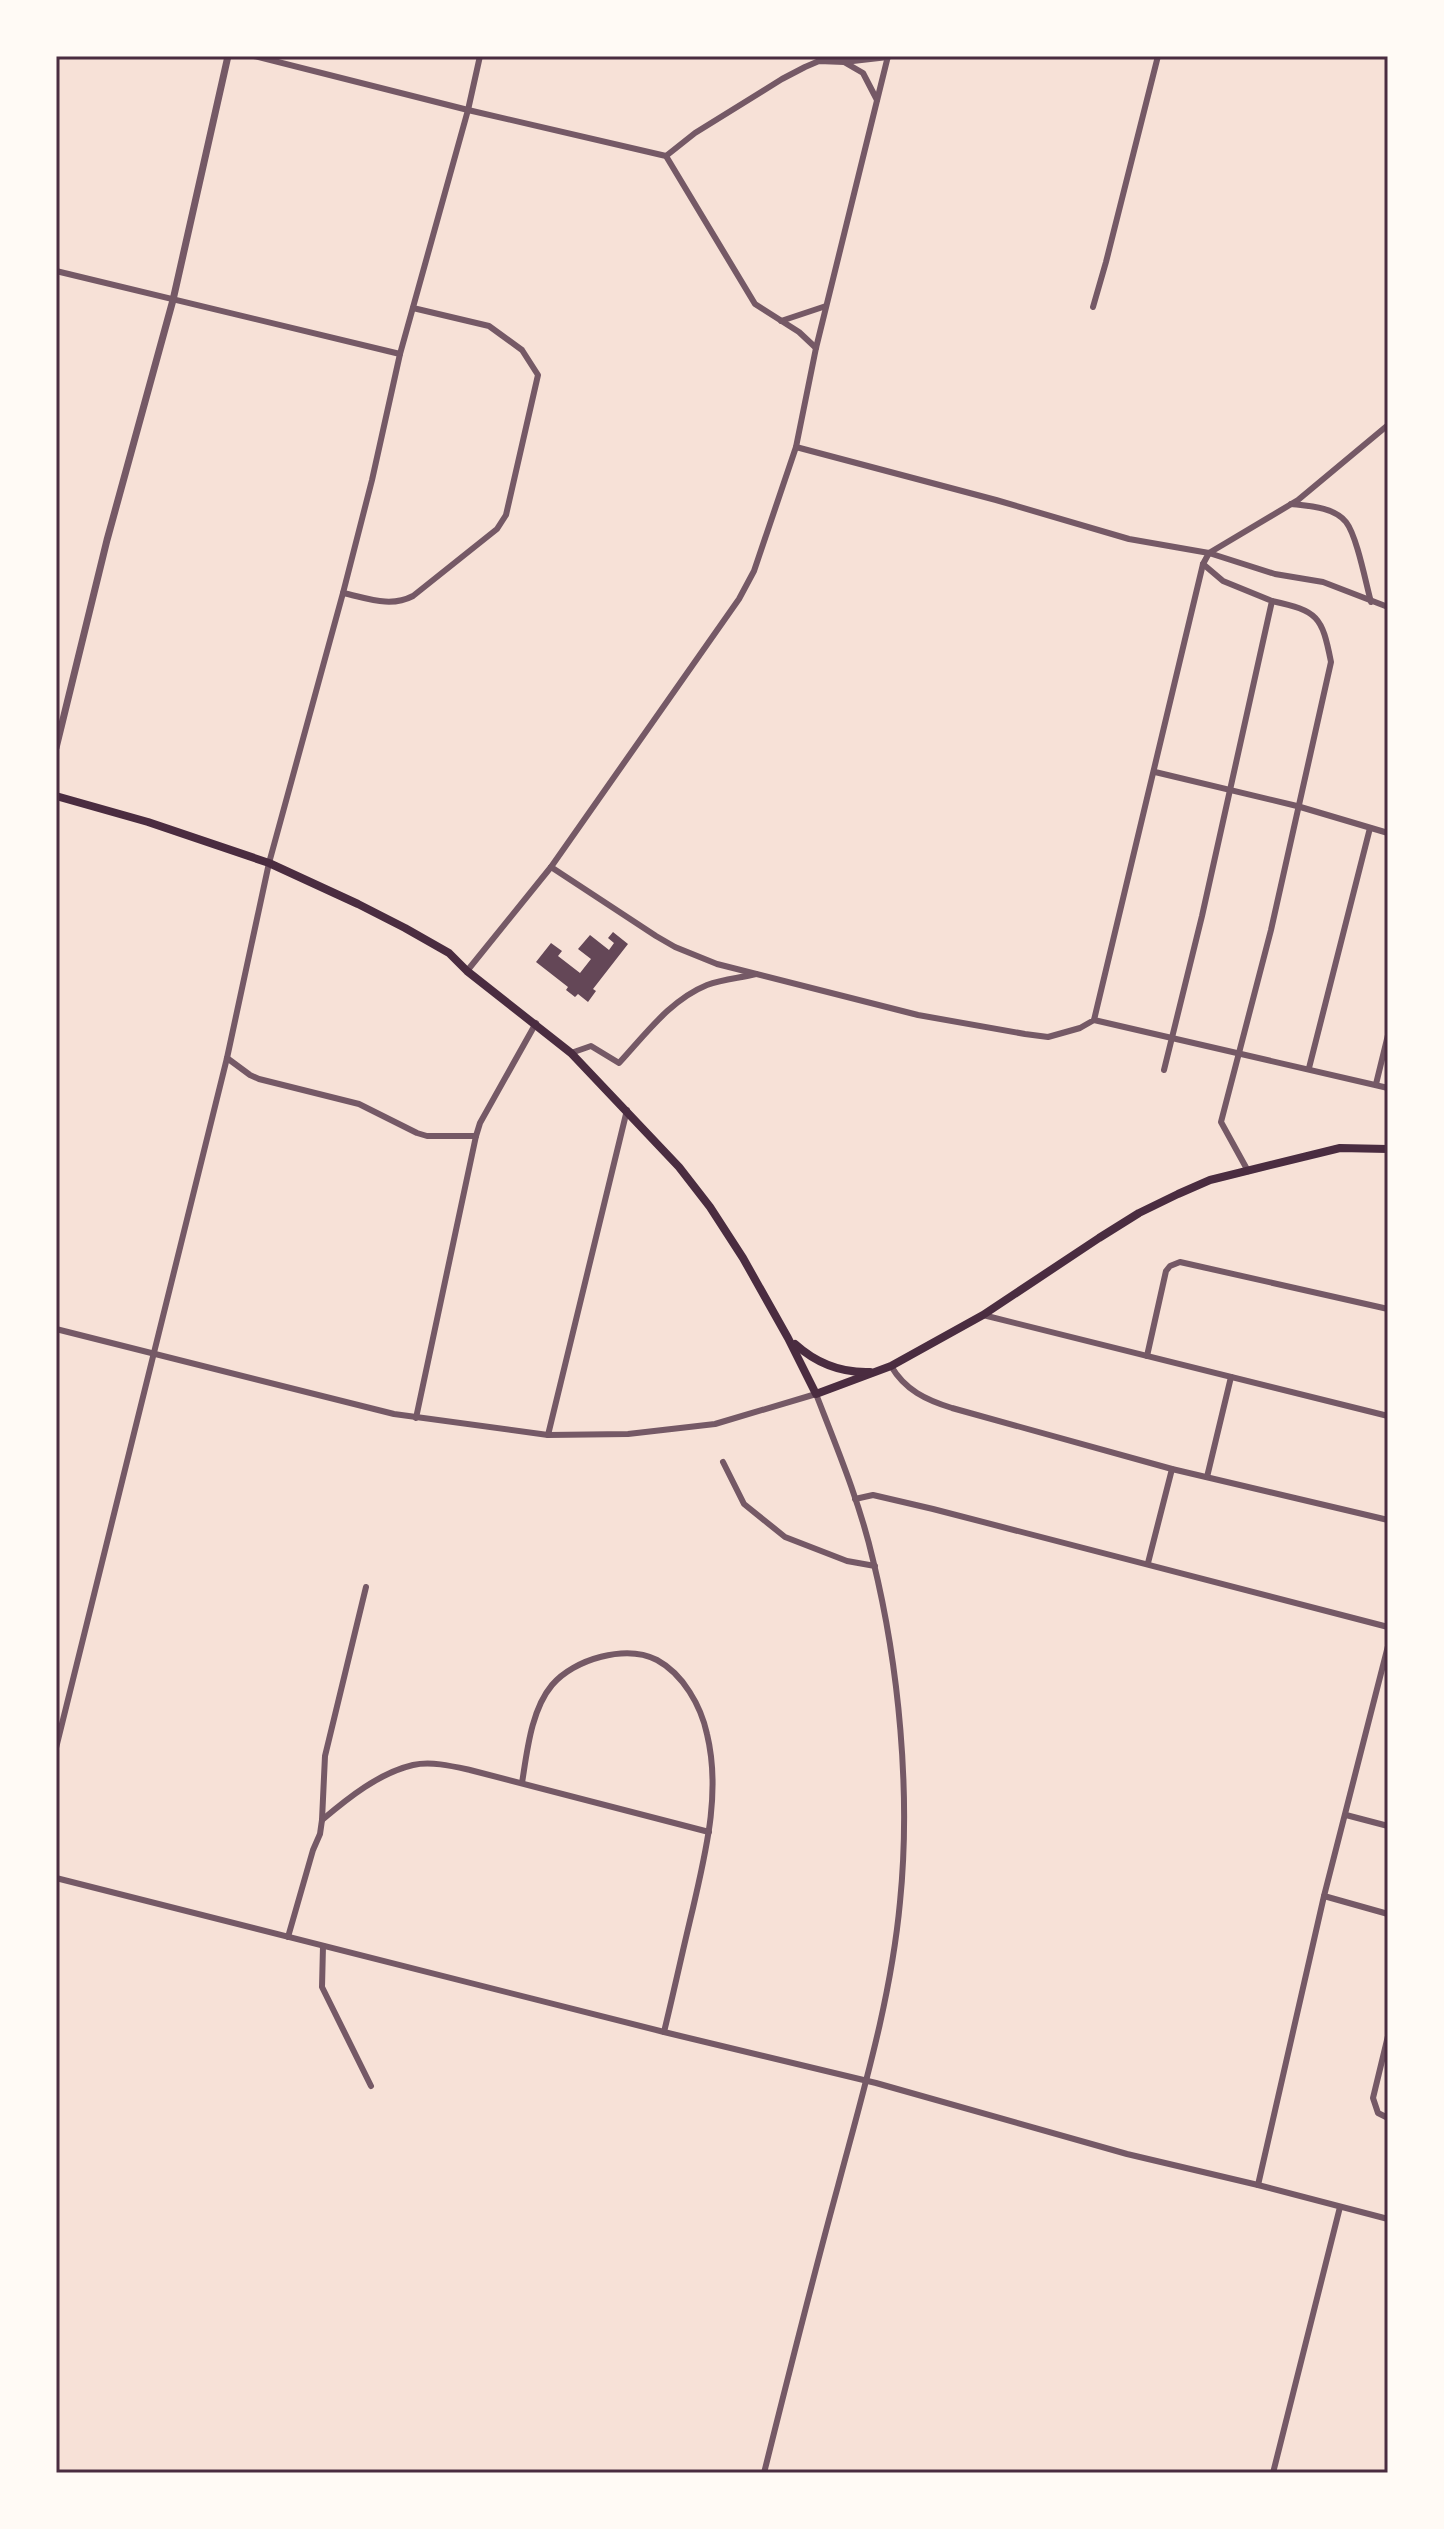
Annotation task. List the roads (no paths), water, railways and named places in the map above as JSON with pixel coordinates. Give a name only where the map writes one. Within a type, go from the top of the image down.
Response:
[{"type":"main road","points":[[56,796],[148,822],[269,863],[405,928],[449,953],[467,971],[571,1053],[679,1167],[743,1258],[816,1394],[888,1367],[983,1315],[1139,1213],[1210,1180],[1340,1148],[1388,1149]]},
{"type":"main road","points":[[788,1338],[808,1355],[832,1367],[858,1372],[888,1367]]},
{"type":"street","points":[[56,748],[107,540],[173,300],[228,56]]},
{"type":"street","points":[[254,56],[666,156],[755,304],[799,332],[816,348]]},
{"type":"street","points":[[56,1748],[227,1058],[269,863],[343,593],[400,354],[468,110],[480,56]]},
{"type":"street","points":[[467,971],[551,867],[739,599],[760,556],[796,447],[816,348],[888,56],[844,62],[819,61],[782,79],[695,133],[666,156]]},
{"type":"street","points":[[1093,307],[1158,56]]},
{"type":"street","points":[[844,62],[863,73],[877,100]]},
{"type":"street","points":[[56,271],[400,354]]},
{"type":"street","points":[[781,321],[826,306]]},
{"type":"street","points":[[343,593],[393,603],[403,601],[497,529],[506,515],[538,375],[522,350],[489,326],[413,308]]},
{"type":"street","points":[[1094,1020],[1203,564],[1209,553],[1291,504],[1388,425]]},
{"type":"street","points":[[796,447],[1129,539],[1209,553],[1265,571],[1323,582],[1388,607]]},
{"type":"street","points":[[1291,504],[1321,507],[1345,521],[1371,602]]},
{"type":"street","points":[[1203,564],[1223,581],[1272,601],[1302,607],[1315,616],[1325,632],[1331,662],[1271,930],[1221,1122],[1248,1171]]},
{"type":"street","points":[[1164,1070],[1202,916],[1272,601]]},
{"type":"street","points":[[1155,772],[1297,806],[1388,833]]},
{"type":"street","points":[[1309,1068],[1370,828]]},
{"type":"street","points":[[551,867],[675,947],[717,964],[918,1015],[1048,1037],[1080,1028],[1094,1020],[1388,1088]]},
{"type":"street","points":[[571,1053],[591,1046],[619,1063],[684,996],[709,984],[757,974]]},
{"type":"street","points":[[416,1418],[476,1136],[480,1123],[536,1023]]},
{"type":"street","points":[[1376,1084],[1388,1035]]},
{"type":"street","points":[[227,1058],[259,1079],[359,1104],[417,1133],[427,1136],[476,1136]]},
{"type":"street","points":[[548,1435],[627,1110]]},
{"type":"street","points":[[1147,1356],[1166,1271],[1180,1262],[1388,1309]]},
{"type":"street","points":[[983,1315],[1388,1416]]},
{"type":"street","points":[[56,1329],[416,1418],[548,1435],[628,1434],[715,1424],[816,1394],[855,1499],[875,1566],[889,1636],[899,1717],[903,1854],[901,1899],[887,1999],[764,2473]]},
{"type":"street","points":[[888,1367],[903,1384],[931,1402],[1172,1469],[1388,1520]]},
{"type":"street","points":[[1207,1477],[1231,1377]]},
{"type":"street","points":[[723,1462],[744,1504],[785,1537],[847,1561],[875,1566]]},
{"type":"street","points":[[1148,1563],[1172,1469]]},
{"type":"street","points":[[855,1499],[873,1495],[1148,1563],[1388,1627]]},
{"type":"street","points":[[288,1937],[320,1834],[325,1756],[366,1587]]},
{"type":"street","points":[[1258,2185],[1324,1896],[1388,1646]]},
{"type":"street","points":[[522,1783],[537,1714],[550,1687],[583,1661],[606,1655],[635,1655],[657,1660],[680,1679],[695,1701],[708,1737],[712,1777],[709,1832],[664,2032]]},
{"type":"street","points":[[322,1820],[385,1775],[416,1764],[443,1765],[522,1783],[709,1832]]},
{"type":"street","points":[[1346,1815],[1388,1826]]},
{"type":"street","points":[[56,1878],[866,2081],[1127,2154],[1388,2219]]},
{"type":"street","points":[[1324,1896],[1388,1914]]},
{"type":"street","points":[[323,1946],[322,1987],[371,2086]]},
{"type":"street","points":[[1388,2036],[1373,2098],[1378,2113],[1388,2118]]},
{"type":"street","points":[[1273,2473],[1340,2207]]}]
